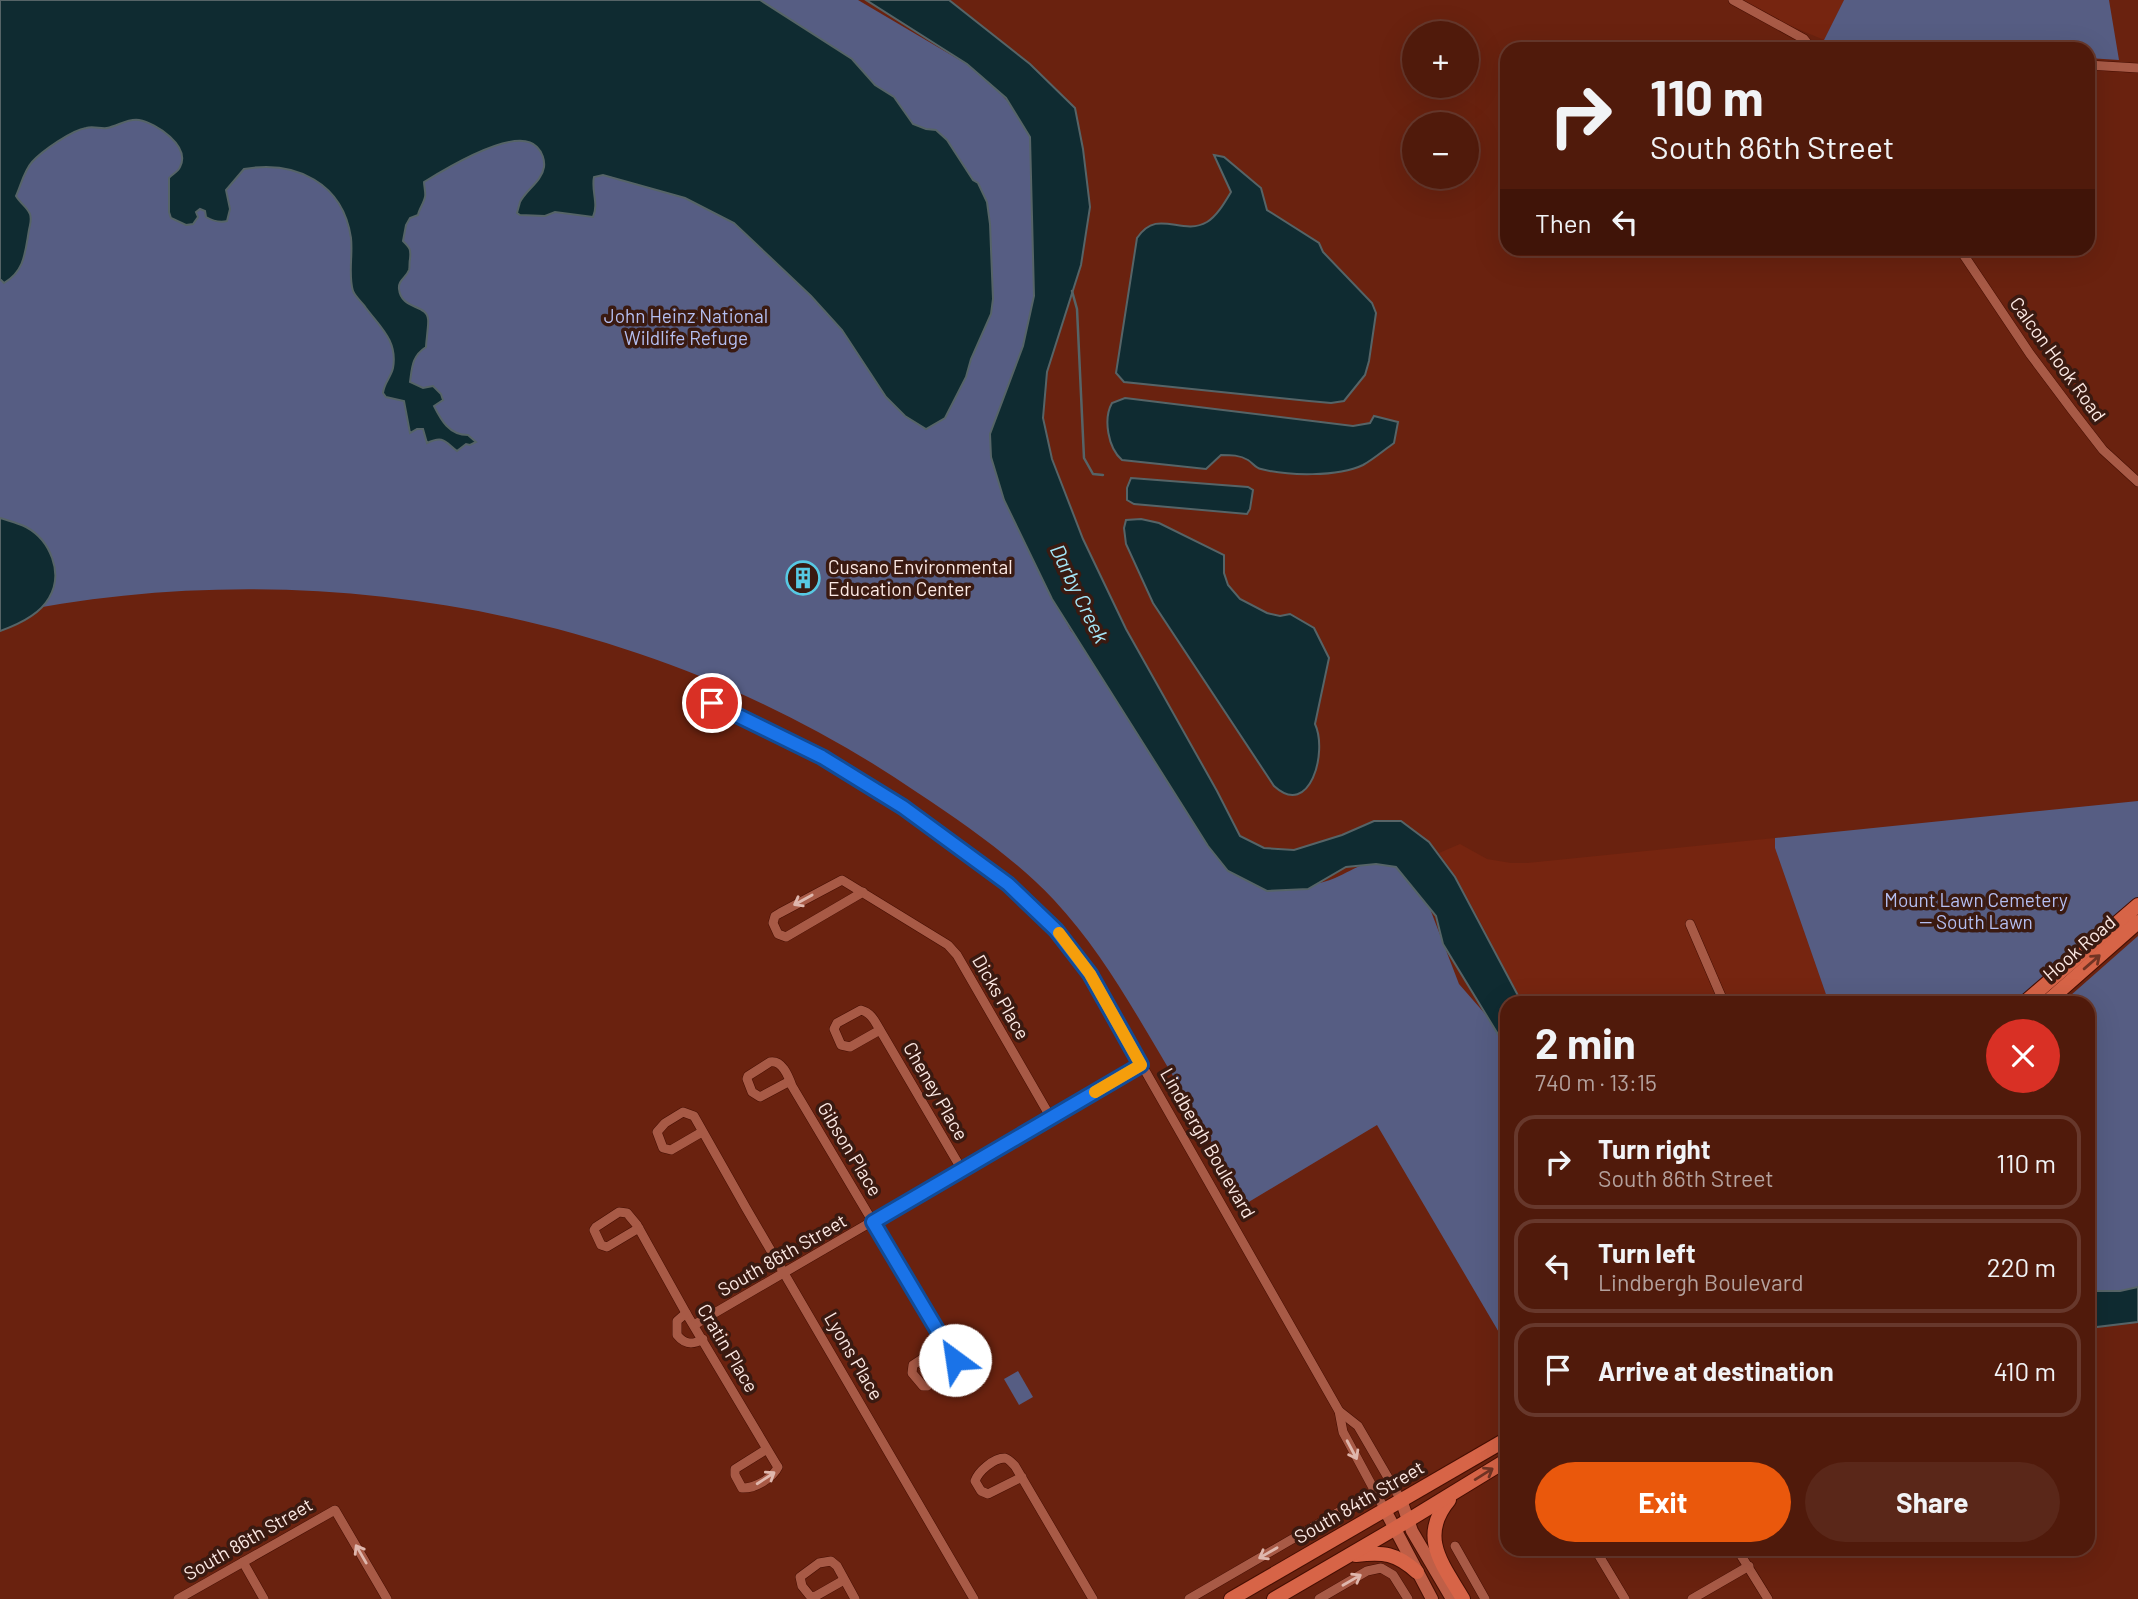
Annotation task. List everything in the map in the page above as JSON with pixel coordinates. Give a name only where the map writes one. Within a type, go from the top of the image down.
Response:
[{"type":"main road","name":"Hook Road","points":[[2032,996],[2138,905]]},
{"type":"main road","name":"Hook Road","points":[[2054,996],[2138,922]]},
{"type":"main road","name":"South 84th Street","points":[[1231,1599],[1385,1510],[1397,1494],[1500,1442]]},
{"type":"main road","name":"South 84th Street","points":[[1274,1599],[1500,1464]]},
{"type":"main road","points":[[1456,1491],[1439,1513],[1433,1536],[1437,1552],[1463,1599]]},
{"type":"main road","name":"Lindbergh Boulevard","points":[[1397,1494],[1412,1531],[1452,1599]]},
{"type":"main road","name":"Lindbergh Boulevard","points":[[1385,1510],[1433,1599]]},
{"type":"main road","points":[[1348,1556],[1384,1553],[1403,1561],[1417,1572]]},
{"type":"street","points":[[1733,0],[1806,42]]},
{"type":"street","points":[[2095,65],[2138,68]]},
{"type":"street","name":"Calcon Hook Road","points":[[1964,256],[2030,354],[2072,410],[2103,450],[2138,482]]},
{"type":"street","name":"Lindbergh Boulevard","points":[[712,703],[822,757],[903,807],[1008,884],[1056,930],[1090,974],[1339,1411],[1343,1432],[1385,1510]]},
{"type":"street","name":"Dicks Place","points":[[863,892],[786,937],[778,934],[773,923],[775,916],[780,913],[838,881],[846,881],[953,950],[1051,1118]]},
{"type":"street","points":[[1690,924],[1721,996]]},
{"type":"street","name":"Cheney Place","points":[[880,1030],[850,1047],[841,1045],[834,1029],[837,1023],[861,1010],[872,1016],[962,1170]]},
{"type":"street","name":"Gibson Place","points":[[790,1080],[760,1097],[752,1092],[747,1083],[748,1076],[774,1061],[780,1065],[790,1080],[957,1364],[956,1368],[923,1386],[912,1373],[913,1365],[945,1344]]},
{"type":"street","name":"South 86th Street","points":[[694,1325],[1141,1065]]},
{"type":"street","name":"Lyons Place","points":[[702,1132],[671,1150],[663,1148],[657,1132],[665,1122],[687,1112],[694,1115],[974,1599]]},
{"type":"street","points":[[623,1212],[630,1215],[639,1228],[607,1247],[601,1245],[594,1230],[609,1218],[623,1212]]},
{"type":"street","name":"Cratin Place","points":[[639,1228],[776,1464],[777,1471],[774,1475],[748,1489],[742,1488],[735,1469],[767,1449]]},
{"type":"street","points":[[686,1313],[677,1321],[677,1335],[684,1342],[691,1344],[703,1339]]},
{"type":"street","name":"Lindbergh Boulevard","points":[[1339,1411],[1358,1426],[1397,1494]]},
{"type":"street","points":[[1021,1477],[989,1494],[981,1491],[975,1481],[979,1472],[986,1467],[1005,1458],[1012,1462],[1021,1477],[1093,1599]]},
{"type":"street","name":"South 84th Street","points":[[1189,1599],[1375,1491],[1397,1494]]},
{"type":"street","name":"South 86th Street","points":[[178,1599],[335,1510],[387,1599]]},
{"type":"street","points":[[1455,1546],[1485,1599]]},
{"type":"street","points":[[1599,1556],[1625,1599]]},
{"type":"street","points":[[1743,1556],[1768,1599]]},
{"type":"street","points":[[844,1580],[811,1597],[800,1577],[826,1560],[834,1563],[844,1580],[855,1599]]},
{"type":"street","points":[[243,1562],[264,1599]]},
{"type":"street","points":[[1692,1599],[1749,1566]]},
{"type":"street","points":[[1319,1599],[1367,1571],[1381,1568],[1393,1575],[1408,1599]]},
{"type":"shaded area","points":[[1730,0],[1844,0],[1824,40]]},
{"type":"shaded area","points":[[1775,838],[1775,848],[1827,996],[1518,996],[1456,877],[1439,853],[1460,844],[1487,859],[1527,863]]},
{"type":"green space","name":"John Heinz National Wildlife Refuge","points":[[0,0],[858,0],[980,72],[1014,108],[1038,152],[1049,214],[1029,341],[1051,595],[1071,631],[1230,870],[1241,878],[1267,887],[1295,888],[1335,878],[1368,863],[1393,860],[1427,901],[1459,984],[1500,1031],[1500,1334],[1377,1125],[1247,1203],[1124,994],[1084,936],[1054,900],[1023,870],[972,830],[918,793],[815,730],[707,679],[594,639],[477,611],[359,594],[239,589],[119,596],[0,615]]},
{"type":"green space","points":[[1844,0],[2109,0],[2119,60],[2095,58],[2095,42],[1824,40]]},
{"type":"green space","name":"Mount Lawn Cemetery -- South Lawn","points":[[2138,801],[2138,897],[2024,996],[1827,996],[1775,848],[1775,838]]},
{"type":"green space","points":[[2138,936],[2138,1302],[2095,1304],[2095,996],[2070,996]]},
{"type":"green space","points":[[1018,1371],[1033,1397],[1019,1405],[1004,1379]]},
{"type":"water","points":[[0,0],[760,0],[852,59],[875,85],[894,97],[913,124],[936,130],[947,140],[973,180],[978,183],[987,202],[993,299],[991,314],[966,377],[945,418],[926,429],[905,416],[886,397],[842,330],[811,296],[734,223],[685,198],[603,175],[594,177],[593,217],[555,212],[545,216],[520,215],[517,213],[520,202],[543,172],[544,164],[543,156],[537,147],[527,142],[514,141],[481,151],[424,182],[425,197],[418,215],[410,218],[406,225],[403,241],[410,251],[409,268],[399,289],[404,300],[427,314],[428,321],[426,347],[415,358],[410,382],[423,388],[433,386],[443,400],[434,406],[443,421],[451,430],[468,435],[476,442],[466,444],[457,451],[441,440],[427,443],[423,429],[410,433],[404,401],[386,397],[383,393],[393,368],[393,350],[387,335],[353,291],[351,238],[346,219],[327,190],[299,172],[282,168],[244,169],[226,190],[230,209],[227,221],[211,220],[206,217],[205,211],[200,209],[196,212],[198,217],[193,224],[186,225],[171,218],[169,212],[169,178],[179,169],[182,159],[181,151],[170,137],[139,120],[107,128],[91,127],[80,130],[50,147],[32,162],[27,170],[16,196],[31,216],[25,253],[16,273],[4,283],[0,279]]},
{"type":"water","name":"Darby Creek","points":[[866,0],[949,0],[1030,64],[1075,108],[1090,207],[1081,265],[1047,372],[1043,418],[1052,459],[1083,539],[1126,629],[1240,836],[1264,848],[1294,850],[1342,835],[1374,821],[1401,821],[1429,842],[1455,877],[1518,996],[1500,996],[1500,1038],[1443,944],[1436,916],[1396,867],[1376,864],[1346,867],[1308,889],[1267,891],[1228,871],[1208,846],[1052,599],[1004,500],[991,457],[990,434],[1023,346],[1034,296],[1030,137],[1006,98],[967,64]]},
{"type":"water","points":[[1214,155],[1224,157],[1261,188],[1267,210],[1319,243],[1323,252],[1372,303],[1376,313],[1365,375],[1344,401],[1331,403],[1124,382],[1116,373],[1137,238],[1153,225],[1162,223],[1197,226],[1214,216],[1231,192]]},
{"type":"water","points":[[1125,398],[1353,426],[1370,423],[1374,416],[1398,422],[1394,443],[1367,463],[1353,469],[1312,474],[1284,473],[1259,468],[1242,457],[1221,455],[1206,469],[1122,460],[1110,441],[1108,417],[1112,403]]},
{"type":"water","points":[[1131,478],[1248,487],[1253,490],[1250,509],[1247,514],[1134,504],[1127,500],[1127,488]]},
{"type":"water","points":[[0,518],[26,527],[42,540],[52,558],[55,578],[49,598],[40,609],[21,622],[0,631]]},
{"type":"water","points":[[1141,519],[1159,523],[1224,555],[1224,573],[1228,585],[1240,599],[1267,613],[1280,616],[1290,614],[1314,628],[1329,658],[1315,724],[1319,750],[1317,765],[1313,778],[1306,788],[1297,794],[1287,794],[1274,786],[1153,603],[1126,544],[1126,520]]},
{"type":"water","points":[[2138,1287],[2138,1322],[2095,1327],[2095,1291],[2120,1291]]},
{"type":"waterway","points":[[1072,291],[1077,309],[1084,458],[1093,474],[1103,475]]},
{"type":"slow traffic","points":[[1059,933],[1090,974],[1141,1065],[1095,1092]]},
{"type":"place","name":"Cusano Environmental Education Center","points":[[803,578]]},
{"type":"route","points":[[712,703],[822,757],[903,807],[1008,884],[1056,930],[1090,974],[1141,1065],[873,1222],[955,1360]]}]
